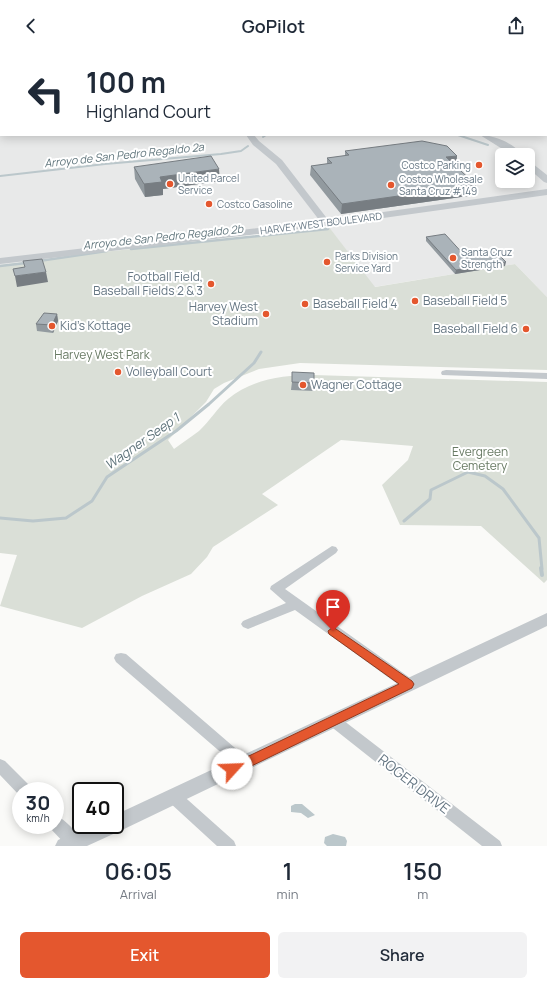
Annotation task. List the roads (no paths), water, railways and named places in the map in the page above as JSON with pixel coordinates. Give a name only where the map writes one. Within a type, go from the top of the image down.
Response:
[{"type":"street","points":[[251,136],[256,143],[279,162],[326,223]]},
{"type":"street","points":[[486,136],[506,148]]},
{"type":"street","points":[[533,194],[546,188],[546,179],[535,170]]},
{"type":"street","name":"HARVEY WEST BOULEVARD","points":[[0,261],[326,223],[547,192]]},
{"type":"street","points":[[446,373],[547,376]]},
{"type":"street","points":[[332,550],[276,589],[408,684]]},
{"type":"street","points":[[248,624],[296,604]]},
{"type":"street","points":[[124,820],[547,619]]},
{"type":"street","points":[[121,658],[244,764]]},
{"type":"street","name":"ROGER DRIVE","points":[[334,721],[494,846]]},
{"type":"street","points":[[0,765],[16,782]]},
{"type":"street","points":[[174,797],[228,846]]},
{"type":"street","points":[[63,834],[70,844],[92,834]]},
{"type":"waterway","name":"Arroyo de San Pedro Regaldo 2a","points":[[461,136],[488,145]]},
{"type":"waterway","name":"Arroyo de San Pedro Regaldo 2a","points":[[0,176],[105,164],[221,154],[241,151],[248,146]]},
{"type":"waterway","name":"Arroyo de San Pedro Regaldo 2b","points":[[131,249],[328,229]]},
{"type":"waterway","name":"Arroyo de San Pedro Regaldo 2b","points":[[39,261],[107,251]]},
{"type":"waterway","name":"Arroyo de San Pedro Regaldo 2b","points":[[0,266],[26,263]]},
{"type":"waterway","name":"Wagner Seep 1","points":[[0,518],[33,521],[66,518],[92,501],[107,477],[176,431],[209,404],[254,363],[261,352]]},
{"type":"waterway","points":[[404,521],[430,499],[431,490],[468,472],[485,476],[503,489],[539,538],[542,569]]},
{"type":"waterway","points":[[541,568],[542,575]]},
{"type":"place","name":"Costco Parking","points":[[479,165]]},
{"type":"place","name":"United Parcel Service","points":[[170,184]]},
{"type":"place","name":"Costco Wholesale Santa Cruz #149","points":[[391,185]]},
{"type":"place","name":"Costco Gasoline","points":[[209,204]]},
{"type":"place","name":"Santa Cruz Strength","points":[[453,258]]},
{"type":"place","name":"Parks Division Service Yard","points":[[327,262]]},
{"type":"place","name":"Football Field, Baseball Fields 2 & 3","points":[[211,284]]},
{"type":"place","name":"Baseball Field 5","points":[[415,301]]},
{"type":"place","name":"Baseball Field 4","points":[[305,304]]},
{"type":"place","name":"Harvey West Stadium","points":[[266,314]]},
{"type":"place","name":"Kid's Kottage","points":[[52,326]]},
{"type":"place","name":"Baseball Field 6","points":[[526,329]]},
{"type":"place","name":"Volleyball Court","points":[[118,372]]},
{"type":"place","name":"Wagner Cottage","points":[[303,385]]},
{"type":"park label","name":"Harvey West Park","points":[[102,355]]},
{"type":"park label","name":"Evergreen Cemetery","points":[[480,459]]}]
